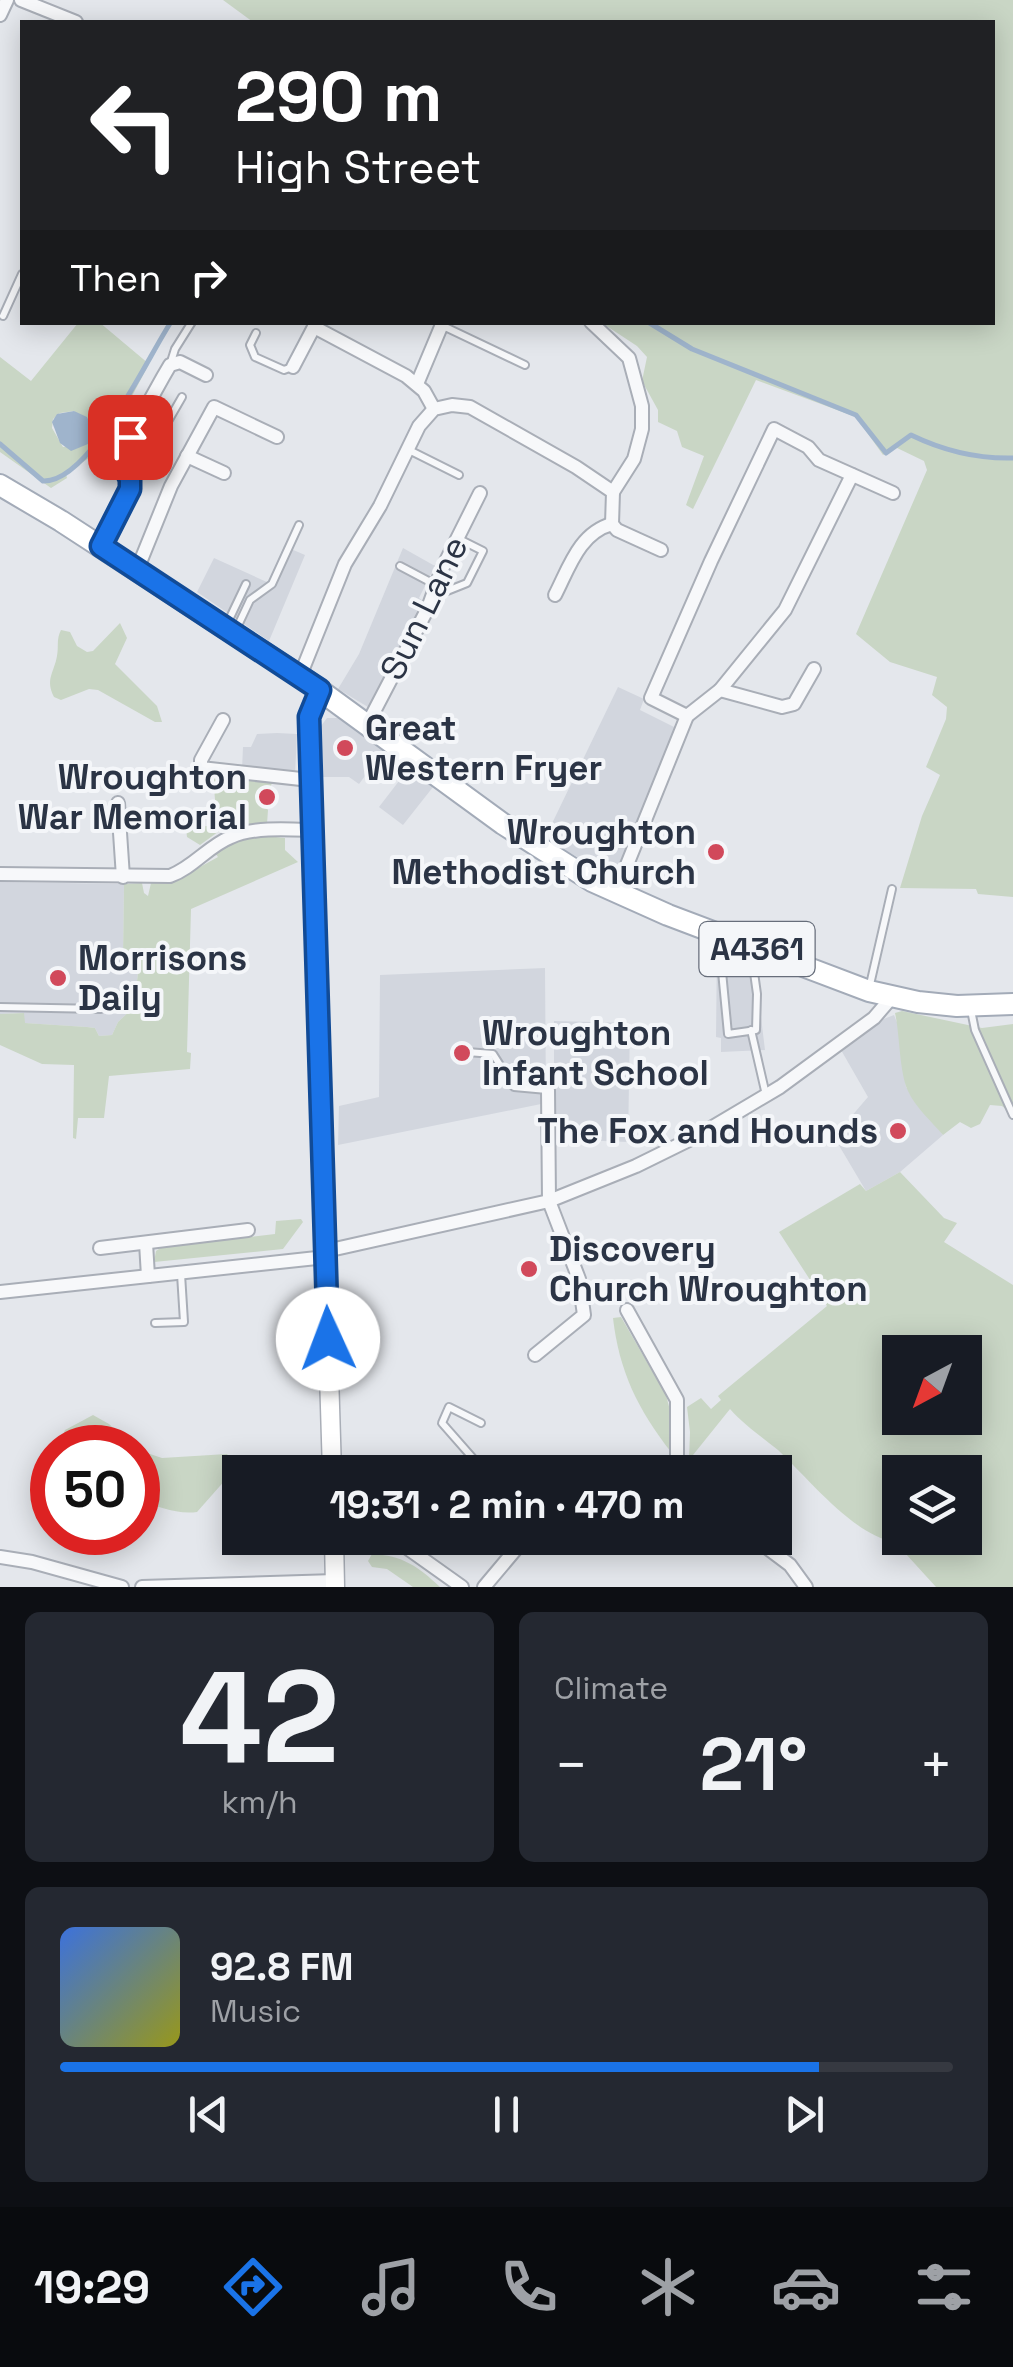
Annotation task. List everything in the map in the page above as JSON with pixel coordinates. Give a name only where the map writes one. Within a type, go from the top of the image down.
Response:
[{"type":"main road","name":"A4361","points":[[0,485],[300,676],[502,824],[566,866],[616,892],[718,934],[896,998],[970,1007],[1013,1004]]},
{"type":"main road","points":[[320,690],[309,714],[332,1455]]},
{"type":"main road","points":[[334,1555],[335,1584]]},
{"type":"street","points":[[0,14],[7,0]]},
{"type":"street","points":[[20,0],[71,20]]},
{"type":"street","points":[[293,367],[314,325],[417,384],[434,409]]},
{"type":"street","points":[[417,384],[442,325]]},
{"type":"street","points":[[594,325],[628,358],[642,406],[642,428],[634,459],[612,492],[612,524],[616,530],[661,550]]},
{"type":"street","points":[[101,546],[130,489],[130,479],[119,456],[170,365],[180,362],[206,376]]},
{"type":"street","points":[[300,676],[345,564],[380,506],[419,426],[434,409],[452,405],[470,408],[612,492]]},
{"type":"street","points":[[137,570],[171,486],[214,407],[277,437]]},
{"type":"street","points":[[687,716],[651,698],[710,562],[774,430],[808,447],[819,460],[893,493]]},
{"type":"street","points":[[188,456],[224,473]]},
{"type":"street","points":[[616,892],[687,716],[720,690],[785,610],[852,475]]},
{"type":"street","name":"Sun Lane","points":[[368,723],[480,493]]},
{"type":"street","points":[[555,596],[582,544],[596,529],[612,524]]},
{"type":"street","points":[[720,690],[782,707],[794,704],[814,669]]},
{"type":"street","points":[[223,720],[202,760],[203,769],[310,780]]},
{"type":"street","points":[[118,803],[122,876]]},
{"type":"street","points":[[0,874],[176,874],[242,833],[311,830]]},
{"type":"street","points":[[0,1292],[326,1254],[549,1201],[650,1159],[766,1095],[896,998]]},
{"type":"street","points":[[536,1355],[584,1316],[578,1279],[549,1201],[548,1090]]},
{"type":"street","points":[[100,1248],[248,1230]]},
{"type":"street","points":[[146,1243],[148,1276]]},
{"type":"street","points":[[627,1310],[677,1400],[677,1455]]},
{"type":"street","points":[[418,1555],[462,1587]]},
{"type":"street","points":[[484,1587],[513,1555]]},
{"type":"street","points":[[777,1555],[790,1565],[806,1587]]},
{"type":"street","points":[[0,1557],[122,1587]]},
{"type":"street","points":[[142,1587],[335,1584]]},
{"type":"lane","points":[[3,316],[20,278]]},
{"type":"lane","points":[[170,365],[190,325]]},
{"type":"lane","points":[[444,325],[525,365]]},
{"type":"lane","points":[[256,333],[250,345],[255,357],[284,370],[293,367]]},
{"type":"lane","points":[[140,418],[163,430],[182,397]]},
{"type":"lane","points":[[407,449],[459,475]]},
{"type":"lane","points":[[230,630],[250,600],[272,584],[299,525]]},
{"type":"lane","points":[[400,566],[433,591],[467,583],[482,551],[457,538]]},
{"type":"lane","points":[[230,630],[246,584]]},
{"type":"lane","points":[[869,990],[892,890]]},
{"type":"lane","points":[[718,934],[728,1034],[756,1030],[757,994],[750,946]]},
{"type":"lane","points":[[0,1007],[101,1010]]},
{"type":"lane","points":[[970,1007],[975,1030],[1013,1115]]},
{"type":"lane","points":[[750,1030],[766,1095]]},
{"type":"lane","points":[[466,1052],[494,1054],[514,1087],[548,1090]]},
{"type":"lane","points":[[155,1323],[184,1322],[182,1272]]},
{"type":"lane","points":[[471,1455],[442,1423],[449,1407],[481,1423]]},
{"type":"shaded area","points":[[284,546],[305,555],[269,641],[197,592],[214,558],[269,583]]},
{"type":"shaded area","points":[[403,548],[435,566],[419,598],[427,604],[368,707],[338,689],[359,654]]},
{"type":"shaded area","points":[[618,687],[644,699],[640,710],[674,727],[674,731],[617,877],[544,840]]},
{"type":"shaded area","points":[[327,718],[341,718],[385,749],[359,784],[349,777],[323,777],[321,726]]},
{"type":"shaded area","points":[[257,734],[297,734],[295,775],[242,770],[243,747],[251,747]]},
{"type":"shaded area","points":[[409,768],[433,787],[403,825],[379,807]]},
{"type":"shaded area","points":[[0,882],[124,884],[123,955],[128,962],[139,963],[134,1007],[118,1022],[112,1035],[99,1036],[95,1028],[24,1023],[23,1013],[0,1014]]},
{"type":"shaded area","points":[[717,946],[754,960],[765,1050],[721,1052],[721,1038],[716,1037]]},
{"type":"shaded area","name":"Wroughton Infant School","points":[[545,968],[546,1103],[338,1145],[339,1106],[379,1097],[380,975]]},
{"type":"shaded area","points":[[894,1015],[900,1030],[906,1087],[943,1135],[900,1172],[866,1191],[831,1132],[844,1125],[868,1097],[841,1050],[876,1022]]},
{"type":"shaded area","points":[[554,1021],[630,1023],[628,1142],[554,1139]]},
{"type":"green space","points":[[223,0],[1013,0],[1013,897],[978,894],[976,889],[900,888],[922,816],[940,775],[926,767],[946,719],[947,707],[932,695],[937,677],[890,662],[856,634],[927,470],[924,461],[895,447],[883,455],[856,417],[756,380],[693,509],[686,505],[704,456],[682,447],[677,431],[658,422],[658,410],[642,381],[647,357],[605,325],[995,325],[995,20],[250,20]]},
{"type":"green space","points":[[76,325],[103,325],[149,364],[115,428],[111,427],[93,455],[51,488],[0,452],[0,357],[31,381]],"holes":[[[74,411],[93,430],[88,443],[63,447],[52,428],[53,419],[60,413]]]},
{"type":"green space","points":[[120,623],[127,638],[115,664],[157,706],[162,722],[155,722],[98,690],[89,689],[61,700],[51,691],[61,630],[70,632],[77,646],[87,652],[93,651]]},
{"type":"green space","points":[[213,774],[273,782],[261,801],[268,810],[267,824],[222,829],[200,845],[187,837],[186,828],[217,825]]},
{"type":"green space","points":[[257,835],[285,838],[285,850],[298,862],[191,909],[187,1052],[191,1053],[190,1069],[109,1076],[104,1118],[78,1118],[76,1139],[73,1138],[74,1065],[42,1064],[0,1045],[0,1014],[24,1013],[25,1023],[95,1028],[99,1036],[112,1035],[118,1022],[134,1007],[139,964],[128,963],[123,955],[124,884],[142,883],[148,896],[151,883],[171,883],[218,857],[215,853],[238,839]]},
{"type":"green space","points":[[902,1011],[982,1028],[1013,1024],[1013,1115],[1002,1106],[990,1105],[980,1124],[971,1128],[960,1122],[943,1135],[915,1103],[905,1083],[895,1013]]},
{"type":"green space","points":[[900,1172],[944,1218],[957,1223],[944,1242],[1013,1285],[1013,1587],[936,1587],[907,1555],[982,1555],[982,1455],[882,1455],[882,1538],[848,1518],[792,1464],[792,1455],[783,1455],[730,1409],[689,1455],[687,1407],[701,1398],[711,1409],[721,1400],[718,1396],[827,1306],[779,1232],[860,1184],[866,1191]]},
{"type":"green space","points":[[276,1221],[303,1222],[283,1249],[154,1262],[156,1251],[162,1247],[275,1234]]},
{"type":"green space","points":[[621,1317],[666,1395],[672,1418],[671,1452],[649,1421],[625,1373],[613,1318]]},
{"type":"green space","points":[[93,1415],[110,1425],[74,1425]]},
{"type":"green space","points":[[227,1454],[222,1455],[222,1484],[197,1512],[160,1507],[160,1457]]},
{"type":"green space","points":[[371,1555],[379,1555],[409,1563],[440,1587],[413,1587],[387,1569],[372,1567],[368,1561]]},
{"type":"water","points":[[74,411],[87,417],[93,430],[88,444],[71,451],[60,443],[52,422],[57,414]]},
{"type":"waterway","points":[[0,444],[43,481],[61,476],[98,442],[169,325]]},
{"type":"waterway","points":[[653,325],[692,349],[856,415],[886,453],[911,435],[960,453],[1013,458]]},
{"type":"place","name":"Great Western Fryer","points":[[345,748]]},
{"type":"place","name":"Wroughton War Memorial","points":[[267,797]]},
{"type":"place","name":"Wroughton Methodist Church","points":[[716,852]]},
{"type":"place","name":"Morrisons Daily","points":[[58,978]]},
{"type":"place","name":"Wroughton Infant School","points":[[462,1053]]},
{"type":"place","name":"The Fox and Hounds","points":[[898,1131]]},
{"type":"place","name":"Discovery Church Wroughton","points":[[529,1269]]},
{"type":"route","points":[[130,437],[119,456],[130,479],[130,489],[101,546],[320,690],[309,717],[328,1339]]}]
